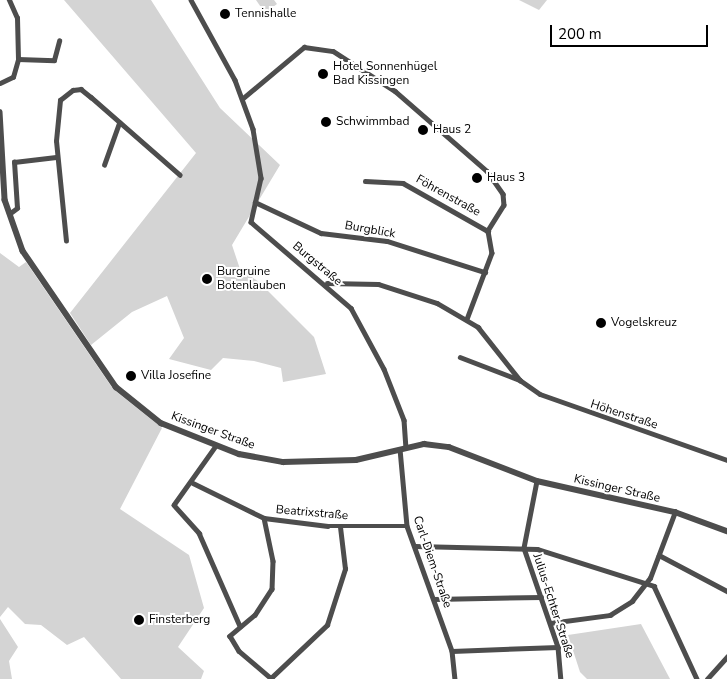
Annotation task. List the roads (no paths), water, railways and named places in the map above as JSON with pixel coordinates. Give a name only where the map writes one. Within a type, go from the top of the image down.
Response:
[{"type":"street","points":[[0,83],[13,77],[18,59],[17,18],[10,0]]},
{"type":"street","name":"Burgstraße","points":[[191,0],[242,99],[258,152],[261,178],[250,218],[254,227],[327,283],[351,308],[375,348],[404,420],[403,448]]},
{"type":"street","points":[[18,59],[54,60],[59,41]]},
{"type":"street","points":[[242,99],[304,47],[333,51],[395,91],[487,172],[502,191],[504,205],[488,231]]},
{"type":"street","points":[[66,241],[56,157],[59,104],[73,90],[81,89],[119,124],[180,175]]},
{"type":"street","name":"Kissinger Straße","points":[[0,112],[8,214],[43,282],[116,387],[161,423],[239,454],[295,462],[356,460],[403,448],[449,447],[537,481],[675,512],[727,531]]},
{"type":"street","points":[[104,165],[119,124]]},
{"type":"street","points":[[8,214],[17,208],[14,162],[56,157]]},
{"type":"street","name":"Föhrenstraße","points":[[365,181],[403,183],[488,231],[492,253],[467,319]]},
{"type":"street","name":"Burgblick","points":[[255,202],[321,232],[387,241],[485,272]]},
{"type":"street","name":"Höhenstraße","points":[[327,283],[341,281],[396,288],[467,319],[520,380]]},
{"type":"street","name":"Höhenstraße","points":[[460,357],[520,380],[556,403],[727,460]]},
{"type":"street","points":[[216,446],[193,483],[174,505],[206,546],[240,626]]},
{"type":"street","name":"Carl-Diem-Straße","points":[[403,448],[407,526],[452,651],[455,679]]},
{"type":"street","name":"Julius-Echter-Straße","points":[[537,481],[524,548],[558,647],[561,679]]},
{"type":"street","name":"Beatrixstraße","points":[[193,483],[264,518],[340,527],[407,526]]},
{"type":"street","points":[[550,623],[610,615],[632,601],[645,583],[660,555],[675,512]]},
{"type":"street","points":[[264,518],[274,561],[272,589],[255,615],[230,636],[231,642],[271,678],[327,625],[344,569],[340,527]]},
{"type":"street","points":[[415,546],[524,548],[560,554],[654,586],[662,598],[697,679]]},
{"type":"street","points":[[660,555],[727,591]]},
{"type":"street","points":[[434,599],[541,597]]},
{"type":"street","points":[[452,651],[558,647]]},
{"type":"street","points":[[707,679],[727,657]]},
{"type":"place","name":"Tennishalle","points":[[225,14]]},
{"type":"place","name":"Hotel Sonnenhügel Bad Kissingen","points":[[323,74]]},
{"type":"place","name":"Schwimmbad","points":[[326,122]]},
{"type":"place","name":"Haus 2","points":[[423,130]]},
{"type":"place","name":"Haus 3","points":[[477,178]]},
{"type":"place","name":"Burgruine Botenlauben","points":[[207,279]]},
{"type":"place","name":"Vogelskreuz","points":[[601,323]]},
{"type":"place","name":"Villa Josefine","points":[[131,376]]},
{"type":"place","name":"Finsterberg","points":[[139,620]]}]
